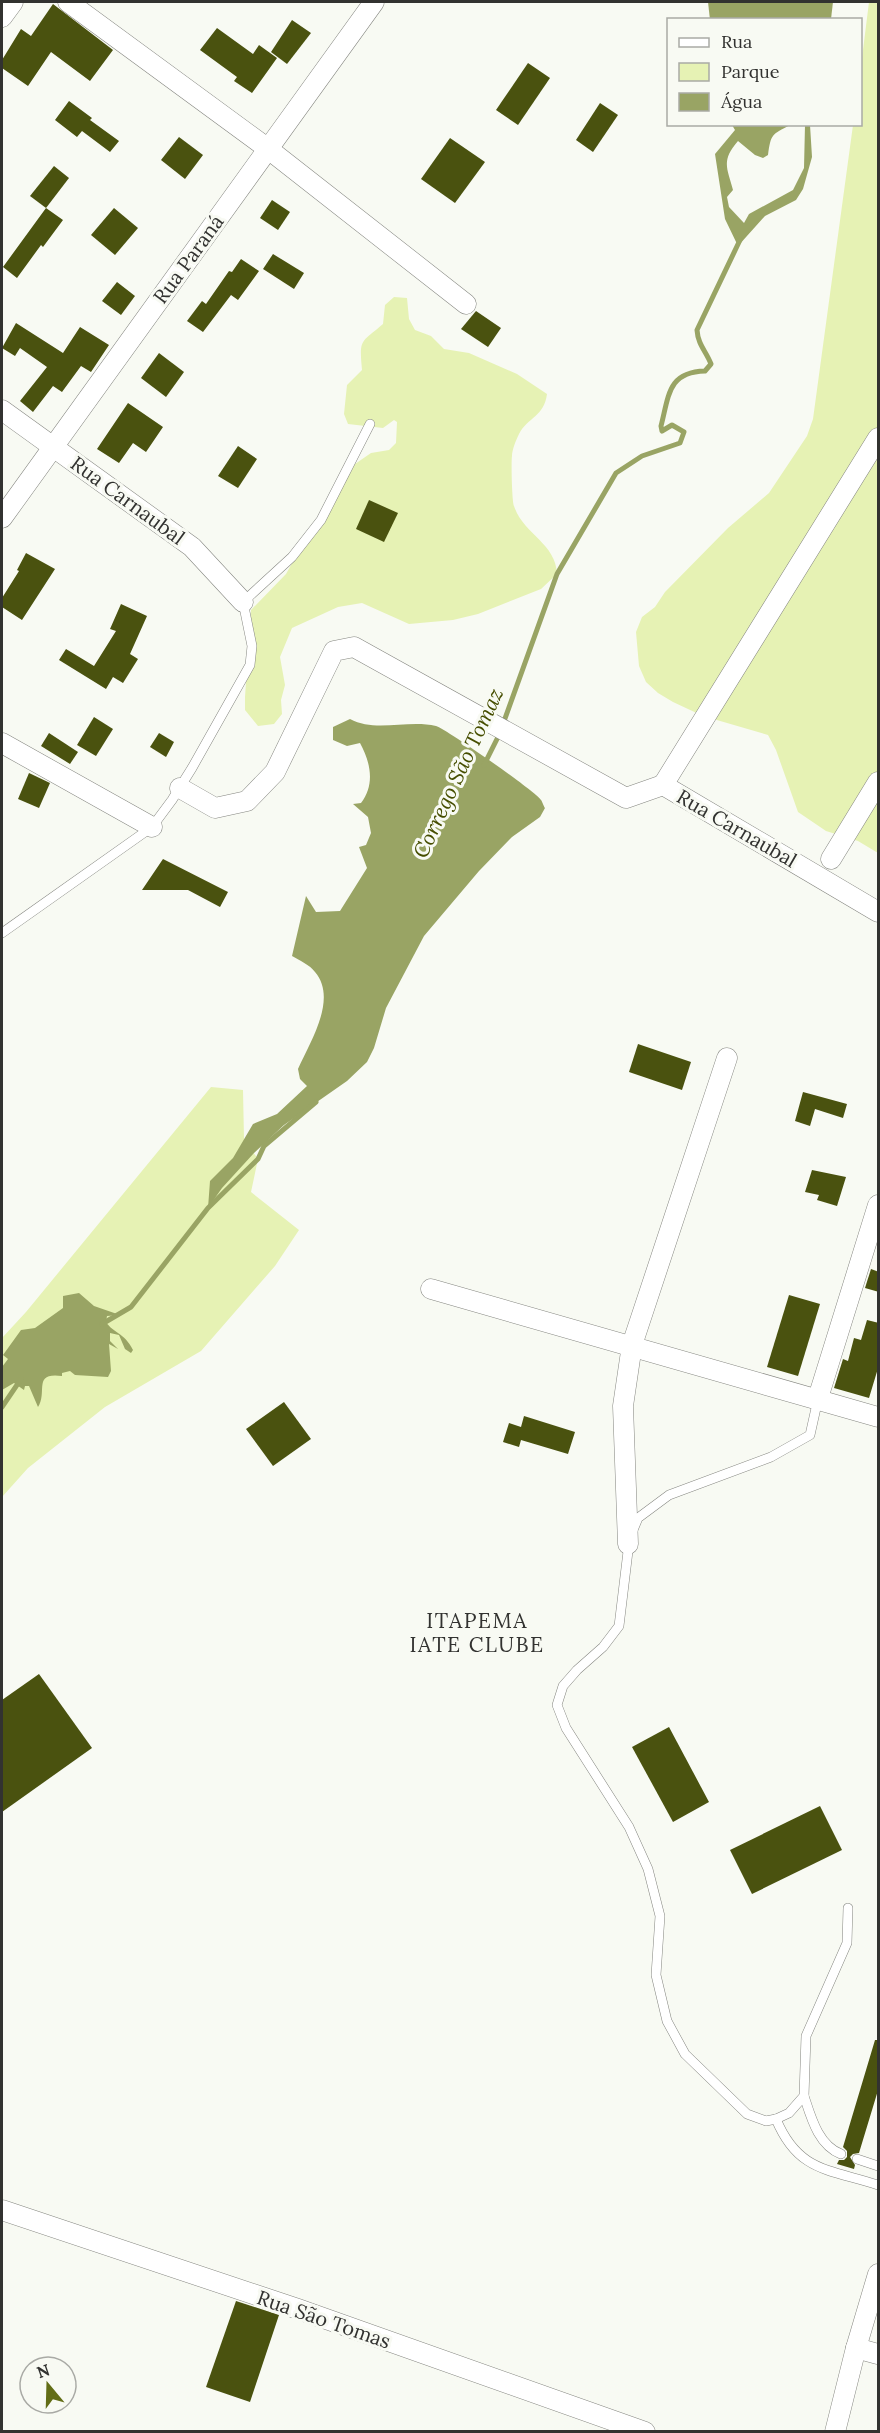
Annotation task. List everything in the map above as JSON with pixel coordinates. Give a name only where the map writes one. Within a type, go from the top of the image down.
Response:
[{"type":"street","points":[[2,17],[13,2]]},
{"type":"street","points":[[68,2],[267,148],[466,304]]},
{"type":"street","name":"Rua Paraná","points":[[2,518],[374,2]]},
{"type":"street","name":"Rua Carnaubal","points":[[2,410],[192,547],[243,602]]},
{"type":"street","points":[[663,785],[879,438]]},
{"type":"street","name":"Rua Carnaubal","points":[[180,788],[215,808],[247,801],[275,772],[334,651],[354,647],[626,798],[663,785],[879,912]]},
{"type":"street","points":[[2,743],[152,826]]},
{"type":"street","points":[[831,859],[879,782]]},
{"type":"street","points":[[628,1544],[623,1406],[632,1345],[728,1058]]},
{"type":"street","points":[[818,1398],[879,1205]]},
{"type":"street","points":[[431,1288],[879,1417]]},
{"type":"street","name":"Rua São Tomas","points":[[2,2210],[298,2309],[645,2432]]},
{"type":"street","points":[[836,2432],[856,2348],[879,2274]]},
{"type":"street","points":[[856,2348],[879,2354]]},
{"type":"lane","points":[[2,933],[152,826],[180,788],[250,665],[252,646],[243,602],[292,557],[321,520],[370,424]]},
{"type":"lane","points":[[804,2096],[789,2113],[766,2121],[747,2114],[685,2054],[667,2021],[656,1976],[660,1916],[648,1869],[629,1827],[566,1728],[557,1705],[563,1686],[603,1647],[619,1626],[628,1544],[638,1518],[669,1495],[771,1457],[810,1435],[818,1398]]},
{"type":"lane","points":[[841,2154],[835,2152],[821,2139],[804,2096],[806,2036],[847,1943],[848,1908]]},
{"type":"lane","points":[[776,2119],[784,2138],[796,2154],[815,2166],[879,2185]]},
{"type":"lane","points":[[857,2159],[879,2166]]},
{"type":"green space","points":[[869,2],[878,2],[878,853],[858,841],[826,831],[798,812],[776,750],[768,735],[703,716],[658,693],[646,682],[639,666],[636,632],[642,617],[655,607],[665,592],[728,528],[769,493],[807,436],[813,419],[853,126],[862,126],[862,58]]},
{"type":"green space","points":[[394,297],[407,298],[409,319],[415,330],[431,336],[444,349],[469,353],[517,374],[547,394],[543,408],[523,428],[514,445],[512,490],[518,516],[551,554],[557,574],[541,589],[478,614],[453,620],[409,624],[362,603],[338,607],[292,628],[280,657],[285,685],[281,700],[282,714],[274,724],[258,726],[245,710],[251,610],[286,574],[335,486],[355,464],[371,453],[389,450],[396,443],[397,422],[394,420],[383,428],[348,424],[344,414],[347,385],[362,370],[363,342],[383,324],[385,305]]},
{"type":"green space","points":[[211,1087],[243,1090],[244,1139],[258,1159],[251,1192],[299,1230],[275,1266],[201,1351],[105,1407],[28,1468],[2,1497],[2,1338],[26,1312]]},
{"type":"water","points":[[708,2],[833,2],[831,18],[710,18]]},
{"type":"water","points":[[733,126],[788,126],[773,136],[768,155],[763,158],[755,155],[738,141],[729,154],[727,170],[733,190],[727,197],[729,207],[744,223],[749,214],[793,190],[804,168],[805,126],[810,126],[812,157],[803,189],[796,200],[765,216],[738,246],[725,219],[715,154],[735,130]]},
{"type":"water","points":[[350,719],[381,726],[425,724],[436,726],[472,748],[535,794],[545,808],[540,817],[512,837],[479,871],[424,936],[386,1008],[374,1048],[367,1062],[347,1081],[284,1125],[254,1153],[222,1188],[208,1208],[210,1181],[233,1158],[253,1124],[277,1114],[307,1086],[300,1079],[298,1069],[320,1020],[324,995],[315,972],[292,956],[306,896],[316,912],[340,911],[367,868],[359,847],[366,845],[371,833],[368,817],[353,804],[361,803],[368,789],[370,774],[367,758],[360,743],[347,746],[333,740],[333,727]]},
{"type":"water","points":[[79,1293],[94,1306],[120,1315],[107,1316],[106,1322],[126,1340],[133,1350],[131,1353],[125,1349],[119,1335],[110,1333],[110,1341],[118,1349],[109,1344],[111,1371],[108,1377],[75,1375],[70,1371],[62,1373],[62,1376],[47,1377],[42,1384],[41,1401],[38,1407],[29,1386],[25,1386],[24,1390],[14,1383],[2,1390],[2,1367],[8,1359],[3,1355],[21,1330],[35,1328],[63,1308],[63,1296]]},
{"type":"building","points":[[53,4],[113,50],[90,81],[51,52],[28,86],[2,68],[2,60],[21,29],[31,36]]},
{"type":"building","points":[[292,20],[311,33],[287,64],[271,52]]},
{"type":"building","points":[[217,28],[253,54],[259,45],[277,58],[252,93],[234,81],[237,77],[200,50]]},
{"type":"building","points":[[528,63],[550,78],[518,125],[496,110]]},
{"type":"building","points":[[69,101],[119,141],[110,152],[82,131],[77,137],[55,120]]},
{"type":"building","points":[[600,103],[618,115],[593,152],[576,140]]},
{"type":"building","points":[[179,137],[203,155],[185,179],[161,160]]},
{"type":"building","points":[[450,138],[485,162],[455,203],[421,179]]},
{"type":"building","points":[[54,166],[69,178],[46,208],[30,196]]},
{"type":"building","points":[[272,200],[290,212],[278,230],[260,218]]},
{"type":"building","points":[[46,208],[63,220],[17,278],[3,267]]},
{"type":"building","points":[[114,208],[138,228],[115,255],[91,235]]},
{"type":"building","points":[[273,254],[304,273],[294,289],[263,269]]},
{"type":"building","points":[[241,259],[259,271],[238,300],[231,295],[203,332],[187,321],[202,301],[206,304],[229,271],[232,272]]},
{"type":"building","points":[[117,282],[135,296],[121,315],[102,301]]},
{"type":"building","points":[[476,311],[501,328],[488,347],[461,329]]},
{"type":"building","points":[[16,323],[63,353],[80,327],[109,345],[91,372],[81,366],[62,392],[53,386],[33,412],[20,401],[47,367],[20,348],[15,356],[2,348]]},
{"type":"building","points":[[159,353],[184,372],[166,397],[141,378]]},
{"type":"building","points":[[128,403],[163,427],[146,452],[133,443],[119,463],[97,449]]},
{"type":"building","points":[[238,446],[257,459],[238,488],[218,476]]},
{"type":"building","points":[[369,500],[398,513],[384,542],[356,529]]},
{"type":"building","points":[[26,553],[55,569],[22,620],[2,607],[2,598],[19,571],[17,570]]},
{"type":"building","points":[[121,604],[147,616],[130,654],[138,659],[123,683],[113,677],[106,689],[59,660],[66,649],[94,666],[116,631],[110,629]]},
{"type":"building","points":[[94,717],[113,729],[96,756],[77,745]]},
{"type":"building","points":[[49,733],[78,752],[70,764],[41,746]]},
{"type":"building","points":[[159,733],[174,742],[166,757],[150,747]]},
{"type":"building","points":[[29,773],[50,783],[39,808],[18,799]]},
{"type":"building","points":[[163,859],[228,892],[220,907],[188,890],[142,890]]},
{"type":"building","points":[[638,1044],[691,1062],[682,1090],[629,1072]]},
{"type":"building","points":[[803,1092],[847,1104],[843,1118],[815,1109],[810,1126],[795,1121]]},
{"type":"building","points":[[812,1170],[846,1177],[837,1206],[817,1200],[819,1195],[805,1192]]},
{"type":"building","points":[[871,1269],[879,1272],[879,1292],[865,1288]]},
{"type":"building","points":[[789,1295],[820,1304],[798,1376],[767,1367]]},
{"type":"building","points":[[867,1320],[879,1323],[879,1365],[869,1398],[834,1388],[843,1359],[848,1361],[854,1338],[861,1340]]},
{"type":"building","points":[[284,1402],[311,1439],[273,1466],[246,1429]]},
{"type":"building","points":[[524,1416],[575,1432],[568,1454],[521,1440],[519,1447],[503,1442],[509,1423],[521,1427]]},
{"type":"building","points":[[39,1674],[92,1748],[2,1812],[2,1700]]},
{"type":"building","points":[[669,1727],[709,1802],[673,1822],[632,1747]]},
{"type":"building","points":[[820,1806],[842,1850],[752,1894],[730,1850]]},
{"type":"building","points":[[875,2040],[879,2040],[879,2087],[859,2153],[850,2157],[855,2165],[854,2169],[837,2164],[839,2160],[847,2157],[847,2151],[843,2147]]},
{"type":"building","points":[[236,2301],[279,2315],[250,2402],[206,2387]]},
{"type":"waterway","name":"Corrego São Tomaz","points":[[503,724],[557,574],[616,473],[642,456],[680,443],[684,432],[672,425],[662,431],[661,426],[669,395],[677,381],[693,372],[705,371],[711,364],[697,330],[740,240]]},
{"type":"waterway","name":"Corrego São Tomaz","points":[[484,765],[500,733]]},
{"type":"waterway","name":"Corrego São Tomaz","points":[[102,1324],[131,1307],[208,1208],[258,1159],[264,1146],[316,1102]]},
{"type":"waterway","name":"Corrego São Tomaz","points":[[2,1407],[21,1379]]},
{"type":"district","name":"ITAPEMA IATE CLUBE","points":[[477,1632]]}]
